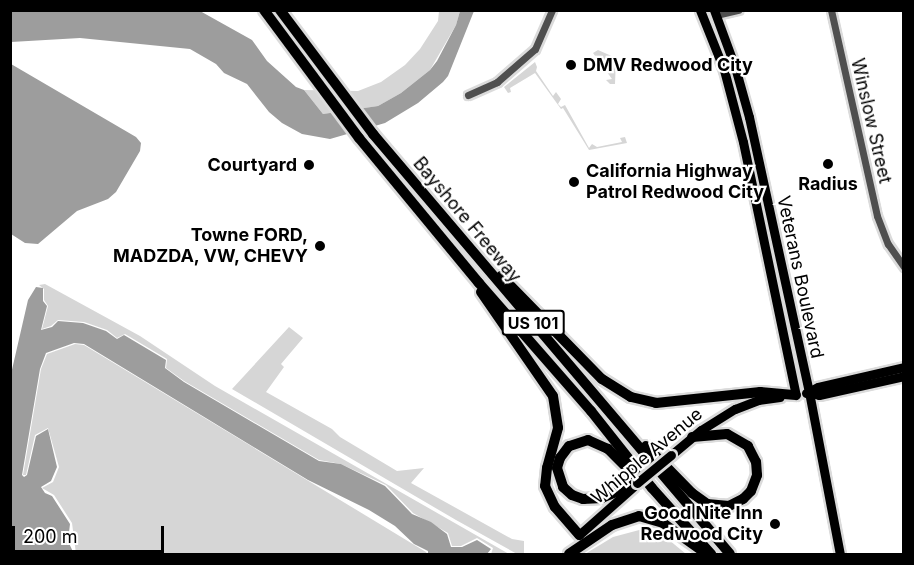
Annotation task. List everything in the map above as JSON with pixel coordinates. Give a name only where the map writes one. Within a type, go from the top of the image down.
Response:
[{"type":"highway","name":"Bayshore Freeway","points":[[264,10],[306,70],[359,138],[710,555]]},
{"type":"highway","name":"Bayshore Freeway","points":[[280,10],[319,65],[373,134],[730,555]]},
{"type":"highway","points":[[465,243],[526,300],[602,379],[625,394],[656,403],[760,392],[796,394]]},
{"type":"highway","points":[[479,283],[482,297],[553,396],[558,428],[547,468],[545,486],[555,507],[579,535]]},
{"type":"highway","points":[[600,402],[702,502],[724,507],[743,499],[751,491],[757,475],[756,462],[748,446],[727,434],[692,437]]},
{"type":"highway","points":[[637,483],[602,498],[577,497],[567,492],[560,482],[558,463],[562,453],[573,443],[593,441],[608,449],[652,488]]},
{"type":"highway","points":[[569,555],[612,525],[639,516],[663,523],[710,555]]},
{"type":"main road","name":"Veterans Boulevard","points":[[700,10],[724,70],[749,168],[796,394]]},
{"type":"main road","name":"Veterans Boulevard","points":[[715,13],[744,99],[809,392],[840,555]]},
{"type":"main road","points":[[749,168],[757,177],[768,205]]},
{"type":"main road","points":[[773,284],[788,297]]},
{"type":"main road","name":"Whipple Avenue","points":[[579,535],[692,437],[719,418],[748,403],[809,392],[818,387],[903,367]]},
{"type":"main road","name":"Whipple Avenue","points":[[809,392],[819,395],[903,376]]},
{"type":"street","points":[[468,95],[507,75],[535,49],[552,10]]},
{"type":"street","points":[[715,13],[738,10]]},
{"type":"street","name":"Winslow Street","points":[[831,10],[877,216],[888,243],[903,267]]},
{"type":"shaded area","points":[[11,11],[200,11],[252,40],[267,61],[296,87],[304,90],[323,114],[378,106],[401,93],[430,70],[437,61],[456,25],[460,11],[474,11],[448,76],[443,82],[418,103],[385,123],[330,139],[302,134],[282,123],[269,112],[247,84],[224,73],[216,64],[190,49],[80,38],[11,42]]},
{"type":"shaded area","points":[[439,11],[460,11],[456,25],[430,70],[401,93],[378,106],[323,114],[304,90],[358,91],[381,82],[405,65],[420,49],[438,21]]},
{"type":"shaded area","points":[[598,50],[616,58],[615,84],[610,84],[606,80],[612,79],[593,53]]},
{"type":"shaded area","points":[[535,62],[536,71],[553,96],[556,92],[561,99],[558,104],[561,107],[565,105],[589,148],[592,144],[597,147],[622,142],[620,138],[625,137],[627,143],[589,150],[563,108],[561,109],[535,73],[510,88],[511,92],[508,93],[504,87]]},
{"type":"shaded area","points":[[11,64],[136,137],[141,143],[140,151],[116,192],[108,199],[77,211],[38,244],[25,243],[11,234]]},
{"type":"shaded area","points":[[45,284],[140,336],[215,386],[509,554],[491,554],[493,548],[477,538],[461,546],[452,546],[448,533],[413,513],[386,485],[341,464],[319,460],[184,381],[166,368],[167,359],[125,334],[117,338],[107,330],[84,322],[58,320],[42,329],[48,306],[44,300],[44,289],[39,285]]},
{"type":"shaded area","points":[[36,287],[43,288],[43,301],[47,306],[41,330],[52,327],[58,321],[83,323],[106,331],[117,339],[124,335],[166,360],[165,368],[184,382],[319,461],[341,464],[385,486],[412,514],[431,522],[447,534],[451,547],[462,547],[477,540],[491,549],[487,554],[428,554],[428,551],[414,544],[395,526],[369,510],[308,480],[84,344],[74,343],[46,353],[40,369],[22,475],[24,477],[27,475],[36,436],[48,429],[57,467],[51,481],[41,487],[45,493],[52,496],[70,524],[68,541],[74,554],[11,554],[11,374],[28,300]]},
{"type":"shaded area","points":[[289,327],[303,338],[281,364],[284,367],[266,392],[332,429],[340,437],[397,471],[424,468],[411,483],[512,539],[524,541],[524,554],[517,554],[456,520],[232,389]]},
{"type":"shaded area","points":[[75,344],[84,345],[427,554],[76,554],[72,523],[54,495],[42,488],[53,482],[59,467],[48,428],[35,435],[26,475],[23,475],[41,369],[47,354]]},
{"type":"shaded area","points":[[643,529],[663,535],[686,554],[585,554],[613,537]]},
{"type":"place","name":"DMV Redwood City","points":[[571,65]]},
{"type":"place","name":"Radius","points":[[828,164]]},
{"type":"place","name":"Courtyard","points":[[309,165]]},
{"type":"place","name":"California Highway Patrol Redwood City","points":[[574,182]]},
{"type":"place","name":"Towne FORD, MADZDA, VW, CHEVY","points":[[320,246]]},
{"type":"place","name":"Good Nite Inn Redwood City","points":[[775,524]]}]
